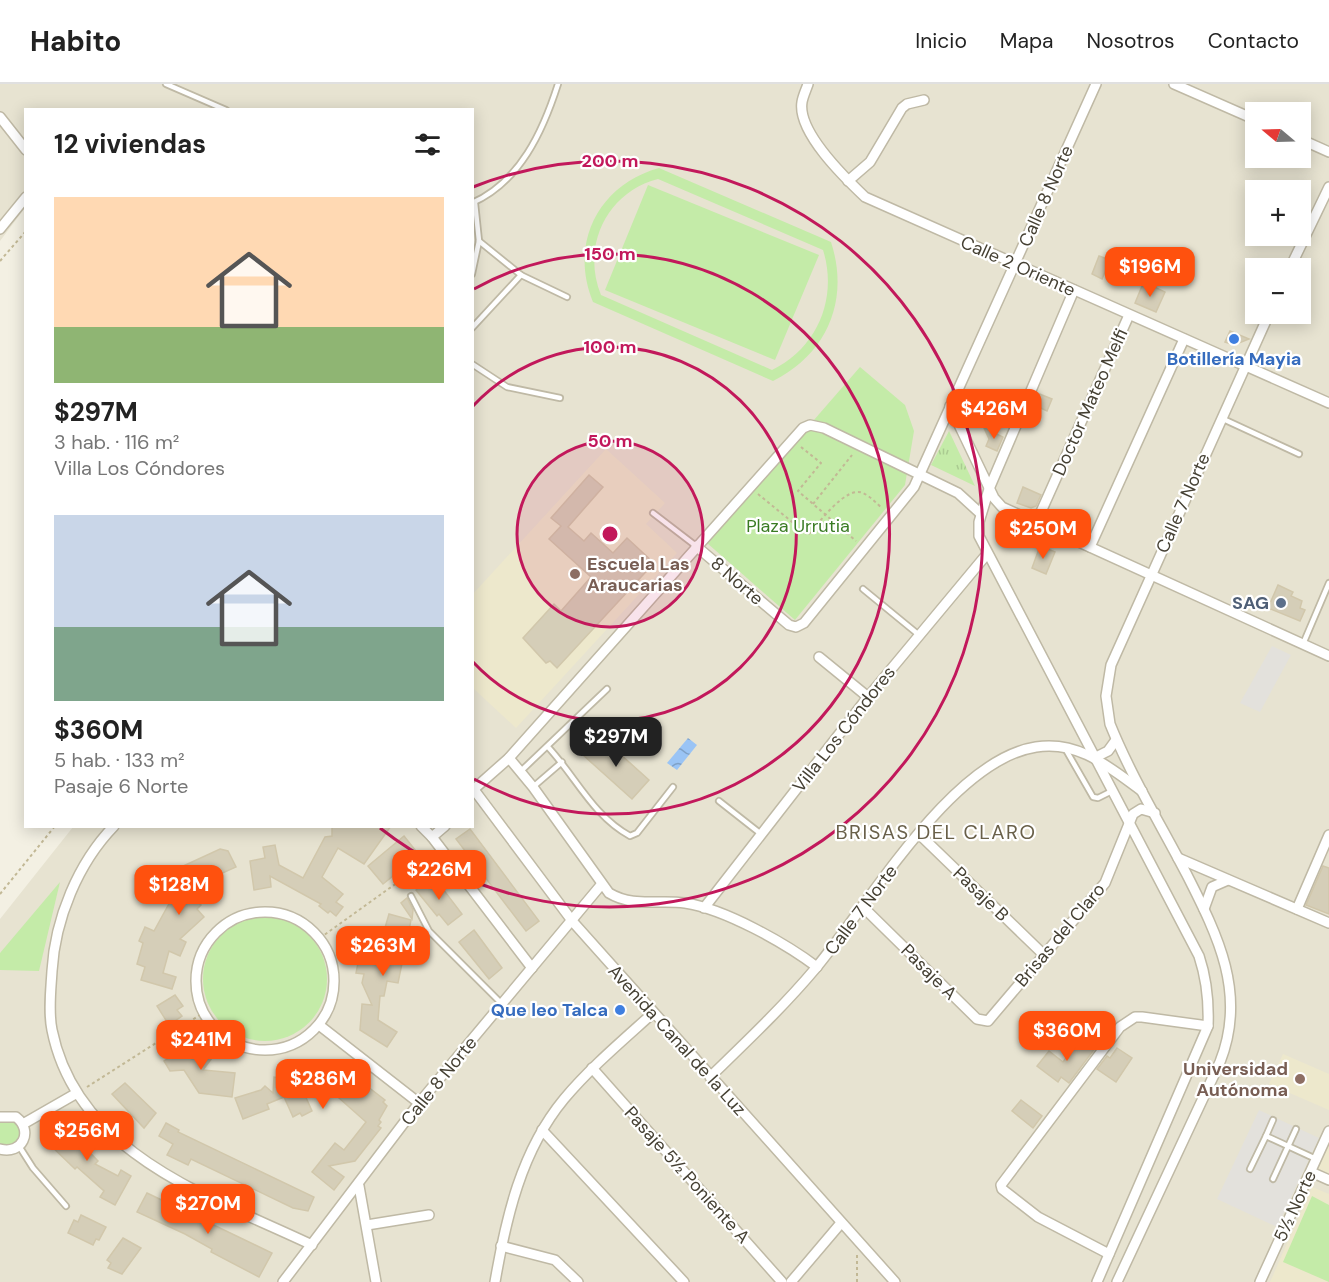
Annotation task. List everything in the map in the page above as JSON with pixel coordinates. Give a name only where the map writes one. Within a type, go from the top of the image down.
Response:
[{"type":"street","name":"Calle 2 Oriente","points":[[808,84],[802,101],[806,124],[822,149],[848,181],[865,197],[1329,402]]},
{"type":"street","name":"Calle 8 Norte","points":[[950,406],[1096,84]]},
{"type":"street","points":[[1174,84],[1245,115]]},
{"type":"street","points":[[848,181],[870,162],[902,108],[912,102],[924,100]]},
{"type":"street","points":[[0,117],[24,147]]},
{"type":"street","points":[[1311,144],[1329,152]]},
{"type":"street","points":[[1295,258],[1329,187]]},
{"type":"street","points":[[0,229],[24,199]]},
{"type":"street","points":[[1074,290],[989,489],[978,530],[987,554],[1199,956],[1207,981],[1209,1026],[1097,1282]]},
{"type":"street","name":"Doctor Mateo Melfi","points":[[1036,523],[1129,315]]},
{"type":"street","name":"Calle 7 Norte","points":[[1117,1282],[1228,1039],[1232,1000],[1227,968],[1204,909],[1116,740],[1108,717],[1106,696],[1111,665],[1264,324]]},
{"type":"street","points":[[1090,547],[1184,339]]},
{"type":"street","points":[[950,406],[989,489],[1002,507],[1329,656]]},
{"type":"street","name":"8 Norte","points":[[474,795],[696,546],[789,625],[796,627],[804,623],[865,549],[920,476],[950,406]]},
{"type":"street","points":[[696,546],[791,439],[803,428],[816,426],[958,493],[981,514]]},
{"type":"street","name":"Villa Los Cóndores","points":[[704,908],[868,697],[987,554]]},
{"type":"street","points":[[819,657],[868,697]]},
{"type":"street","points":[[1096,758],[1108,751],[1116,740]]},
{"type":"street","name":"Calle 7 Norte","points":[[710,1077],[817,967],[919,834],[960,790],[982,771],[1004,758],[1037,747],[1065,747],[1096,758]]},
{"type":"street","points":[[508,758],[533,787],[601,885],[622,901],[675,903],[704,908],[786,945],[817,967]]},
{"type":"street","points":[[1096,758],[1144,794]]},
{"type":"street","name":"Avenida Canal de la Luz","points":[[474,795],[573,922],[895,1282]]},
{"type":"street","points":[[1128,823],[1137,810],[1155,813]]},
{"type":"street","name":"Brisas del Claro","points":[[998,1010],[1105,883],[1128,823]]},
{"type":"street","points":[[112,828],[103,838],[73,888],[53,955],[52,1029],[60,1056],[77,1093],[108,1131],[151,1167],[312,1245]]},
{"type":"street","points":[[423,828],[443,850],[532,968]]},
{"type":"street","points":[[432,837],[443,828]]},
{"type":"street","name":"Pasaje B","points":[[919,834],[1043,954]]},
{"type":"street","points":[[1297,909],[1329,835]]},
{"type":"street","points":[[1178,858],[1329,924]]},
{"type":"street","points":[[1204,909],[1212,887],[1228,880]]},
{"type":"street","name":"Calle 8 Norte","points":[[283,1282],[419,1103],[573,922],[601,885]]},
{"type":"street","name":"Pasaje A","points":[[863,907],[976,1019],[988,1021],[998,1010]]},
{"type":"street","points":[[260,911],[282,913],[303,923],[320,938],[331,959],[334,982],[330,1005],[318,1025],[304,1038],[287,1047],[267,1050],[248,1048],[230,1041],[214,1029],[203,1013],[196,992],[196,969],[204,947],[218,929],[237,917],[260,911]]},
{"type":"street","points":[[495,1282],[501,1246],[520,1178],[542,1130],[563,1101],[592,1068],[652,1013]]},
{"type":"street","points":[[1109,1254],[1038,1217],[1000,1186],[1120,1027],[1135,1017],[1209,1026]]},
{"type":"street","points":[[318,1025],[419,1103]]},
{"type":"street","name":"Pasaje 5½ Poniente A","points":[[592,1068],[782,1282]]},
{"type":"street","points":[[23,1124],[77,1093]]},
{"type":"street","points":[[0,1117],[12,1116],[23,1124],[25,1136],[19,1146],[11,1150],[0,1149]]},
{"type":"street","points":[[542,1130],[684,1282]]},
{"type":"street","name":"5½ Norte","points":[[1260,1282],[1329,1131]]},
{"type":"street","points":[[1311,1172],[1329,1180]]},
{"type":"street","points":[[358,1185],[376,1282]]},
{"type":"street","points":[[367,1225],[429,1215]]},
{"type":"street","points":[[791,1282],[841,1223]]},
{"type":"street","points":[[501,1246],[555,1260],[578,1282]]},
{"type":"lane","points":[[166,84],[221,108]]},
{"type":"lane","points":[[474,265],[479,241],[474,203],[524,162],[558,84]]},
{"type":"lane","points":[[479,241],[521,275],[567,297]]},
{"type":"lane","points":[[474,326],[521,275]]},
{"type":"lane","points":[[474,365],[507,387],[560,398]]},
{"type":"lane","points":[[1221,418],[1299,454]]},
{"type":"lane","points":[[653,513],[696,546]]},
{"type":"lane","points":[[1303,644],[1329,583]]},
{"type":"lane","points":[[863,589],[919,636]]},
{"type":"lane","points":[[521,771],[607,689]]},
{"type":"lane","points":[[548,747],[562,762],[604,819],[632,836],[673,787]]},
{"type":"lane","points":[[1065,747],[1093,797],[1098,798],[1112,791]]},
{"type":"lane","points":[[533,787],[562,762]]},
{"type":"lane","points":[[719,801],[761,834]]},
{"type":"lane","points":[[411,896],[429,931],[439,944],[502,1004]]},
{"type":"lane","points":[[1250,1169],[1273,1120]]},
{"type":"lane","points":[[1273,1179],[1296,1129]]},
{"type":"lane","points":[[1266,1136],[1316,1160]]},
{"type":"lane","points":[[19,1146],[33,1168],[66,1206]]},
{"type":"path","points":[[0,261],[24,233]]},
{"type":"path","points":[[791,439],[821,463],[798,491],[865,549]]},
{"type":"path","points":[[813,504],[860,446]]},
{"type":"path","points":[[748,487],[808,535],[843,497],[855,491],[864,493],[891,516]]},
{"type":"path","points":[[0,894],[53,828]]},
{"type":"path","points":[[320,938],[443,850]]},
{"type":"path","points":[[77,1093],[203,1013]]},
{"type":"path","points":[[857,1282],[858,1242]]},
{"type":"shaded area","points":[[0,84],[1329,84],[1329,1282],[0,1282],[0,919],[72,828],[474,828],[474,108],[24,108],[24,209],[0,241]]},
{"type":"shaded area","name":"Escuela Las Araucarias","points":[[606,449],[665,503],[646,524],[677,553],[516,728],[474,689],[474,593]]},
{"type":"shaded area","points":[[1272,646],[1291,655],[1260,712],[1240,703]]},
{"type":"shaded area","name":"Universidad Autónoma","points":[[1283,1054],[1329,1074],[1329,1110],[1269,1084]]},
{"type":"shaded area","points":[[1259,1110],[1319,1138],[1277,1227],[1217,1199]]},
{"type":"shaded area","points":[[1329,1140],[1329,1174],[1317,1169]]},
{"type":"shaded area","points":[[1312,1187],[1329,1194],[1329,1282],[1270,1282]]},
{"type":"green space","points":[[659,168],[831,242],[838,284],[835,304],[820,340],[808,356],[792,370],[773,381],[593,302],[586,280],[587,239],[594,220],[605,203],[620,188],[638,176]],"holes":[[[658,179],[823,250],[828,285],[826,303],[820,319],[812,335],[801,349],[772,370],[601,295],[594,258],[597,240],[612,208],[640,186]]]},
{"type":"green space","points":[[648,185],[819,255],[775,360],[605,290]]},
{"type":"green space","name":"Plaza Urrutia","points":[[860,367],[905,405],[914,431],[905,485],[795,620],[707,543]]},
{"type":"green space","points":[[949,431],[975,486],[931,465]]},
{"type":"green space","points":[[60,882],[39,971],[0,970],[0,953]]},
{"type":"green space","points":[[265,917],[289,921],[309,935],[323,955],[327,979],[323,1003],[309,1023],[289,1037],[265,1041],[241,1037],[221,1023],[207,1003],[203,979],[207,955],[221,935],[241,921]]},
{"type":"green space","points":[[0,1117],[20,1120],[22,1143],[0,1149]]},
{"type":"green space","points":[[1312,1196],[1329,1205],[1329,1282],[1283,1262]]},
{"type":"water","points":[[688,738],[697,745],[677,770],[667,763]]},
{"type":"building","points":[[1099,256],[1110,260],[1102,279],[1092,274]]},
{"type":"building","points":[[1148,284],[1165,292],[1156,312],[1135,303],[1142,286],[1147,288]]},
{"type":"building","name":"Botillería Mayia","points":[[1230,331],[1249,339],[1234,345],[1225,342]]},
{"type":"building","points":[[1037,393],[1052,399],[1047,411],[1032,404]]},
{"type":"building","points":[[984,428],[1003,437],[997,451],[986,446],[989,439]]},
{"type":"building","points":[[589,475],[603,487],[568,527],[584,541],[591,533],[613,553],[627,538],[654,563],[557,668],[550,661],[546,663],[523,638],[554,604],[561,611],[591,577],[549,539],[561,526],[551,518]]},
{"type":"building","points":[[1023,487],[1041,495],[1036,506],[1031,508],[1017,503]]},
{"type":"building","points":[[1040,546],[1055,552],[1046,574],[1032,568]]},
{"type":"building","name":"SAG","points":[[1278,585],[1293,592],[1291,596],[1302,601],[1300,608],[1305,610],[1300,621],[1268,608]]},
{"type":"building","points":[[600,736],[649,780],[632,799],[583,755]]},
{"type":"building","points":[[332,828],[390,828],[364,864],[338,848],[322,877],[343,894],[336,902],[343,907],[336,916],[319,906],[321,904],[270,876],[271,887],[254,890],[250,861],[265,858],[263,847],[275,845],[279,865],[303,878],[325,837],[332,836]]},
{"type":"building","points":[[470,829],[539,921],[526,931],[456,839]]},
{"type":"building","points":[[404,836],[419,855],[383,884],[368,866]]},
{"type":"building","points":[[220,849],[228,851],[236,867],[198,884],[202,889],[193,897],[201,905],[197,909],[204,917],[180,939],[186,942],[180,956],[169,951],[163,973],[176,977],[172,989],[141,980],[145,967],[137,964],[143,943],[139,941],[145,927],[154,931],[171,900],[169,898],[176,892],[165,880],[179,868]]},
{"type":"building","points":[[1323,866],[1329,868],[1329,914],[1306,905]]},
{"type":"building","points":[[433,876],[462,914],[448,925],[439,914],[437,916],[416,890]]},
{"type":"building","points":[[407,898],[413,910],[412,919],[401,903]]},
{"type":"building","points":[[389,914],[411,920],[398,983],[387,981],[384,996],[380,996],[378,1020],[397,1032],[387,1047],[360,1030],[362,1004],[372,1005],[362,983],[364,974],[356,973],[358,963],[366,960],[383,964],[380,945]]},
{"type":"building","points":[[474,930],[502,968],[489,979],[459,942]]},
{"type":"building","points":[[175,995],[183,1006],[177,1010],[182,1016],[169,1025],[157,1006]]},
{"type":"building","points":[[1082,1036],[1096,1047],[1069,1083],[1061,1077],[1058,1082],[1037,1066],[1049,1051],[1063,1062]]},
{"type":"building","points":[[182,1042],[192,1059],[207,1047],[215,1054],[203,1070],[235,1073],[232,1097],[199,1093],[184,1070],[170,1071],[164,1061],[170,1057],[166,1052]]},
{"type":"building","points":[[1117,1048],[1132,1058],[1116,1082],[1097,1069],[1107,1056],[1110,1058]]},
{"type":"building","points":[[323,1060],[347,1077],[350,1073],[385,1100],[383,1102],[387,1106],[379,1120],[381,1122],[378,1126],[381,1128],[355,1161],[329,1166],[344,1177],[334,1190],[312,1172],[335,1143],[344,1150],[366,1122],[322,1083],[304,1093],[312,1111],[302,1116],[300,1113],[293,1117],[284,1097],[267,1104],[269,1109],[243,1119],[235,1098],[261,1090],[265,1086],[273,1093],[274,1077],[281,1078],[282,1071],[310,1072]]},
{"type":"building","points":[[125,1083],[156,1113],[144,1128],[112,1094]]},
{"type":"building","points":[[1021,1100],[1042,1116],[1033,1128],[1012,1111]]},
{"type":"building","points":[[65,1119],[80,1135],[76,1138],[98,1161],[95,1164],[118,1176],[121,1170],[131,1176],[115,1205],[100,1197],[104,1191],[77,1167],[75,1169],[46,1141],[45,1139]]},
{"type":"building","points":[[166,1123],[179,1130],[178,1132],[314,1197],[308,1211],[293,1208],[191,1159],[188,1165],[167,1155],[173,1144],[159,1136]]},
{"type":"building","points":[[147,1193],[272,1253],[259,1277],[211,1252],[212,1249],[185,1234],[137,1212]]},
{"type":"building","points":[[81,1215],[106,1227],[99,1240],[96,1239],[93,1245],[68,1233],[74,1220],[78,1222]]},
{"type":"building","points":[[123,1238],[141,1248],[122,1274],[108,1268],[111,1263],[107,1260]]},
{"type":"place","name":"Botillería Mayia","points":[[1234,339]]},
{"type":"place","name":"Escuela Las Araucarias","points":[[575,574]]},
{"type":"place","name":"SAG","points":[[1281,603]]},
{"type":"place","name":"Que leo Talca","points":[[620,1010]]},
{"type":"place","name":"Universidad Autónoma","points":[[1300,1079]]},
{"type":"district","name":"BRISAS DEL CLARO","points":[[936,832]]}]
